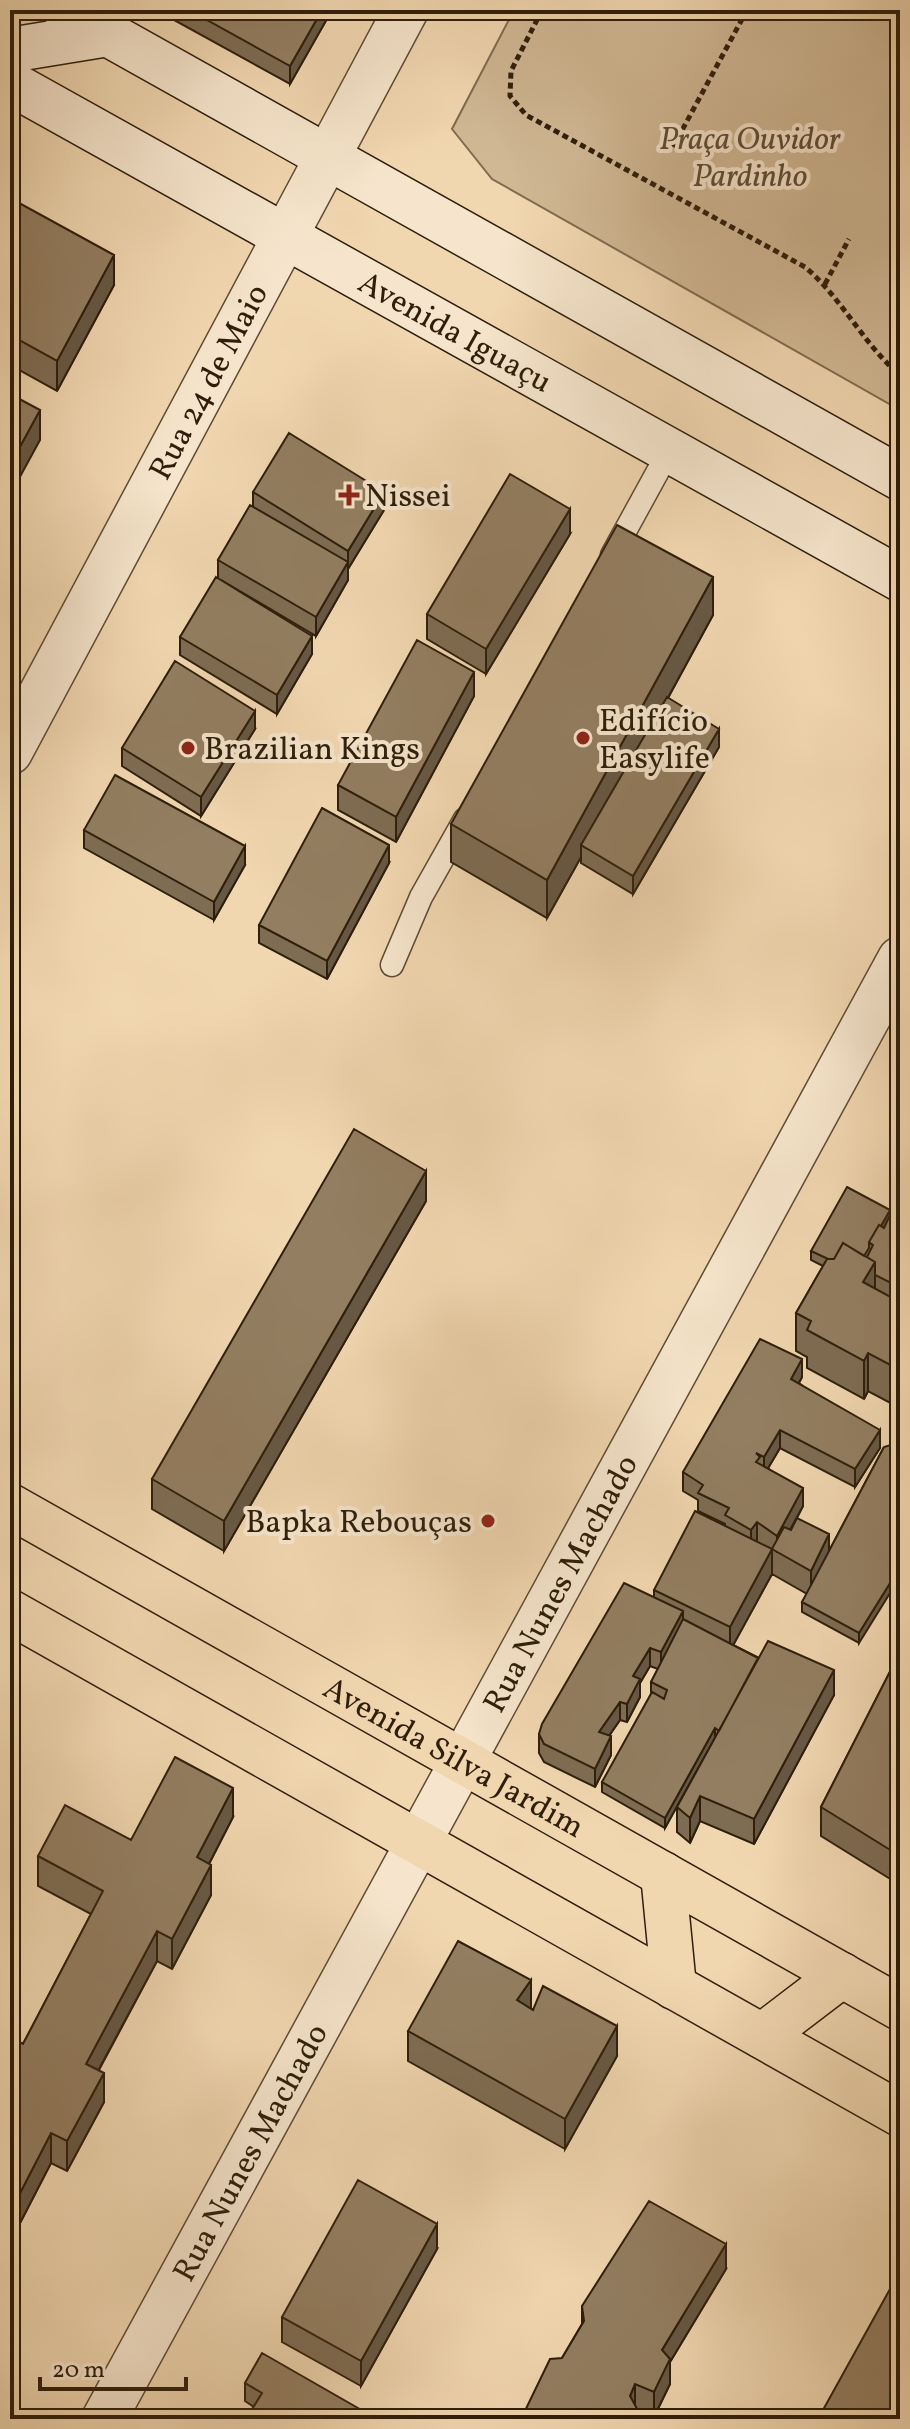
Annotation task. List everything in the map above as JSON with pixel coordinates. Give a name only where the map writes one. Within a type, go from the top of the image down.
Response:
[{"type":"main road","name":"Avenida Silva Jardim","points":[[10,1506],[900,2008]]},
{"type":"main road","points":[[10,1612],[900,2114]]},
{"type":"main road","points":[[663,1874],[674,1987]]},
{"type":"main road","points":[[762,2036],[842,1975]]},
{"type":"street","points":[[65,10],[900,478]]},
{"type":"street","name":"Rua 24 de Maio","points":[[10,752],[406,10]]},
{"type":"street","points":[[10,50],[108,34]]},
{"type":"street","name":"Avenida Iguaçu","points":[[10,83],[900,579]]},
{"type":"street","name":"Rua Nunes Machado","points":[[104,2419],[900,959]]},
{"type":"lane","points":[[599,578],[669,451]]},
{"type":"lane","points":[[392,965],[421,897],[476,800]]},
{"type":"path","points":[[542,10],[511,71],[510,96],[526,115],[805,267],[825,284],[883,361],[900,375]]},
{"type":"path","points":[[673,147],[747,10]]},
{"type":"path","points":[[825,284],[849,239]]},
{"type":"green space","name":"Praça Ouvidor Pardinho","points":[[514,10],[900,10],[900,410],[492,179],[452,129]]},
{"type":"building","points":[[189,10],[322,10],[290,66]]},
{"type":"building","points":[[10,198],[114,255],[57,361],[10,335]]},
{"type":"building","points":[[10,394],[40,410],[10,465]]},
{"type":"building","points":[[289,433],[384,492],[348,551],[253,492]]},
{"type":"building","points":[[510,474],[570,509],[486,649],[427,614]]},
{"type":"building","points":[[250,505],[348,562],[316,617],[218,560]]},
{"type":"building","name":"Edifício Easylife","points":[[617,525],[713,577],[547,880],[451,824]]},
{"type":"building","points":[[216,577],[312,636],[277,695],[180,637]]},
{"type":"building","points":[[417,640],[474,672],[396,817],[338,785]]},
{"type":"building","name":"Brazilian Kings","points":[[175,661],[255,711],[201,797],[122,748]]},
{"type":"building","points":[[667,697],[719,729],[633,876],[581,845]]},
{"type":"building","points":[[115,775],[245,846],[214,902],[84,830]]},
{"type":"building","points":[[322,808],[389,845],[327,961],[259,925]]},
{"type":"building","points":[[900,1088],[900,1108],[891,1103]]},
{"type":"building","points":[[354,1129],[426,1171],[224,1521],[152,1479]]},
{"type":"building","points":[[847,1187],[890,1210],[869,1242],[864,1256],[843,1243],[834,1259],[828,1259],[811,1251]]},
{"type":"building","points":[[895,1204],[900,1206],[900,1272],[893,1284],[875,1275],[875,1262],[867,1257],[873,1245],[869,1242],[879,1225],[884,1228]]},
{"type":"building","points":[[843,1243],[875,1262],[863,1282],[900,1302],[900,1370],[868,1353],[864,1361],[807,1330],[811,1321],[796,1313],[827,1259],[834,1259]]},
{"type":"building","points":[[760,1339],[802,1359],[791,1379],[880,1430],[855,1469],[780,1430],[764,1457],[756,1453],[760,1457],[756,1462],[803,1488],[777,1536],[757,1522],[751,1530],[725,1515],[729,1508],[698,1493],[703,1485],[683,1472]]},
{"type":"building","points":[[900,1442],[900,1567],[859,1633],[802,1602],[884,1447]]},
{"type":"building","points":[[695,1511],[772,1549],[730,1627],[654,1590]]},
{"type":"building","points":[[797,1518],[829,1534],[811,1571],[772,1549],[784,1527],[791,1530]]},
{"type":"building","points":[[624,1583],[683,1611],[661,1652],[650,1648],[633,1676],[640,1679],[627,1704],[620,1702],[599,1732],[611,1736],[595,1769],[544,1744],[539,1734]]},
{"type":"building","points":[[683,1619],[758,1658],[719,1731],[715,1728],[665,1818],[602,1782],[652,1692],[664,1699],[667,1690],[651,1682]]},
{"type":"building","points":[[768,1641],[834,1670],[754,1819],[700,1796],[690,1818],[677,1807]]},
{"type":"building","points":[[900,1652],[900,1856],[821,1807]]},
{"type":"building","points":[[175,1757],[233,1788],[197,1857],[211,1865],[172,1939],[157,1931],[86,2064],[104,2073],[67,2141],[51,2133],[18,2197],[10,2193],[10,2037],[23,2044],[103,1891],[38,1856],[65,1805],[131,1840]]},
{"type":"building","points":[[458,1941],[531,1980],[517,2000],[533,2010],[543,1986],[617,2026],[565,2119],[408,2031]]},
{"type":"building","points":[[358,2180],[437,2224],[361,2361],[282,2317]]},
{"type":"building","points":[[649,2201],[726,2244],[662,2350],[670,2359],[654,2392],[635,2384],[630,2396],[640,2414],[635,2419],[521,2419],[550,2359],[562,2358],[584,2321],[582,2306]]},
{"type":"building","points":[[900,2271],[900,2419],[818,2419]]},
{"type":"building","points":[[262,2353],[377,2419],[246,2419],[262,2393],[245,2383]]},
{"type":"place","name":"Nissei","points":[[349,495]]},
{"type":"place","name":"Edifício Easylife","points":[[583,738]]},
{"type":"place","name":"Brazilian Kings","points":[[188,748]]},
{"type":"place","name":"Bapka Rebouças","points":[[488,1521]]}]
